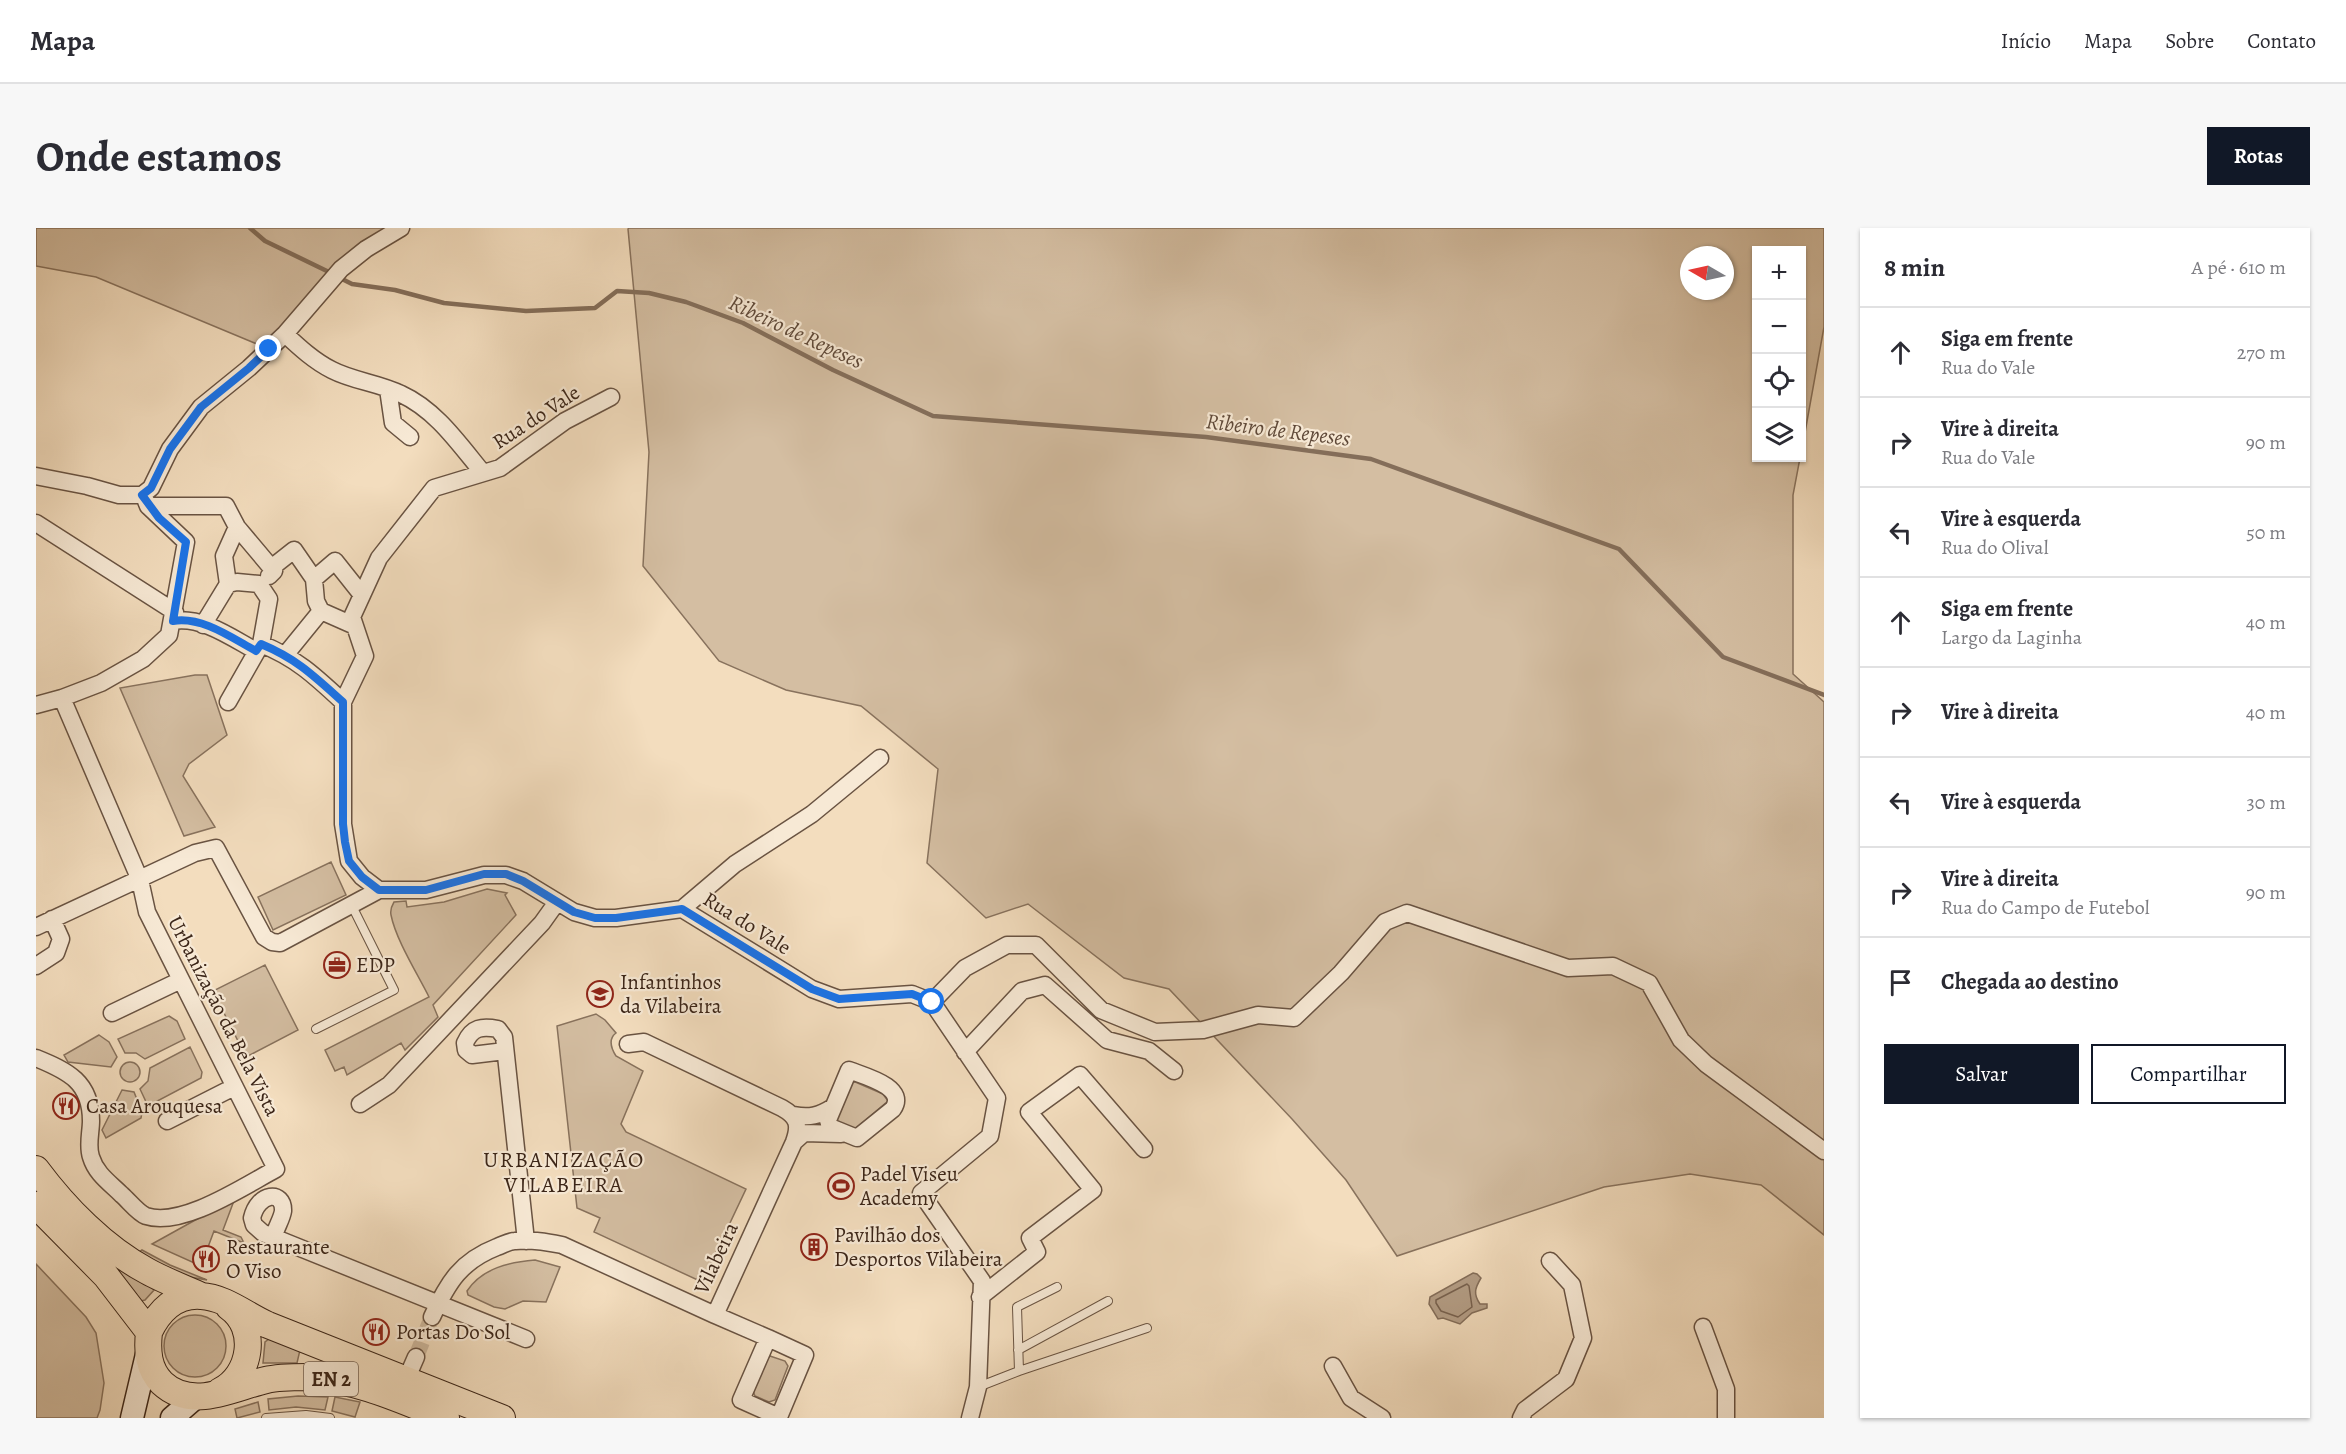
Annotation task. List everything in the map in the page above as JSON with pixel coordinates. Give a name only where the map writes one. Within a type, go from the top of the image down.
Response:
[{"type":"main road","name":"EN 2","points":[[36,1169],[65,1204],[94,1232],[145,1270],[202,1298],[264,1323],[411,1368],[502,1418]]},
{"type":"main road","points":[[36,1205],[106,1276],[148,1341]]},
{"type":"main road","name":"EN 2","points":[[202,1298],[233,1310],[244,1325],[248,1342],[247,1359],[239,1375],[227,1388],[204,1396]]},
{"type":"main road","points":[[202,1298],[169,1304],[157,1317],[148,1341],[150,1364],[163,1383],[182,1395],[204,1396]]},
{"type":"main road","name":"EN 2","points":[[204,1396],[268,1380],[305,1377],[335,1379],[373,1389],[446,1418]]},
{"type":"street","points":[[145,500],[170,449],[201,407],[249,368],[285,334],[341,269],[366,249],[400,228]]},
{"type":"street","points":[[285,334],[311,358],[333,371],[402,394],[444,426],[483,473]]},
{"type":"street","points":[[388,389],[393,423],[410,437]]},
{"type":"street","name":"Rua do Vale","points":[[611,398],[565,421],[500,468],[434,488],[379,558],[352,617],[365,656],[343,702],[343,824],[349,861],[362,877],[379,890],[426,890],[484,874],[506,874],[523,881],[574,912],[595,918],[616,918],[682,909],[812,989],[839,999],[912,994],[932,1002]]},
{"type":"street","points":[[36,476],[145,500],[226,506],[237,527],[274,571]]},
{"type":"street","points":[[36,705],[101,683],[143,659],[169,635],[186,542],[145,500]]},
{"type":"street","points":[[36,523],[174,616],[215,629],[259,648],[286,654],[343,702]]},
{"type":"street","points":[[203,625],[228,584],[224,556],[237,527]]},
{"type":"street","points":[[228,584],[237,582],[259,584],[274,571],[275,565],[294,550],[314,579],[316,601],[321,611],[355,626]]},
{"type":"street","points":[[314,579],[335,561],[362,595]]},
{"type":"street","points":[[228,702],[259,648],[269,599],[259,584]]},
{"type":"street","points":[[286,654],[321,611]]},
{"type":"street","name":"Urbanização da Bela Vista","points":[[36,1058],[59,1066],[81,1084],[88,1100],[91,1118],[90,1155],[98,1172],[144,1216],[159,1218],[183,1216],[276,1169],[147,912],[140,880],[62,698]]},
{"type":"street","points":[[682,909],[735,864],[812,814],[880,758]]},
{"type":"street","points":[[36,927],[195,853],[216,848],[264,937],[272,942],[280,943],[379,890]]},
{"type":"street","points":[[360,1104],[389,1085],[542,923],[557,902]]},
{"type":"street","points":[[970,1418],[978,1387],[982,1281],[921,1192],[990,1136],[997,1098],[932,1002],[965,968],[1007,945],[1036,945],[1101,1010],[1155,1032],[1203,1029],[1258,1015],[1294,1017],[1341,973],[1385,922],[1407,913],[1568,968],[1613,966],[1649,983],[1681,1040],[1706,1064],[1824,1151]]},
{"type":"street","points":[[36,966],[56,953],[60,939],[52,919]]},
{"type":"street","points":[[112,1013],[181,980]]},
{"type":"street","points":[[965,1052],[1022,991],[1045,985],[1107,1040],[1149,1051],[1174,1071]]},
{"type":"street","points":[[628,1044],[644,1042],[794,1115],[805,1118],[816,1116],[832,1107]]},
{"type":"street","points":[[505,1051],[526,1240]]},
{"type":"street","points":[[849,1070],[890,1088],[894,1092],[896,1104],[857,1138],[830,1127],[828,1120],[832,1107],[849,1070]]},
{"type":"street","points":[[980,1297],[1037,1252],[1030,1238],[1093,1190],[1029,1112],[1080,1075],[1144,1149]]},
{"type":"street","points":[[167,1121],[234,1087]]},
{"type":"street","name":"Vilabeira","points":[[435,1310],[446,1287],[461,1268],[484,1252],[513,1241],[526,1240],[562,1245],[715,1315],[794,1142],[798,1124],[794,1115]]},
{"type":"street","points":[[794,1142],[804,1133],[847,1134]]},
{"type":"street","points":[[277,1239],[435,1310],[526,1340]]},
{"type":"street","points":[[1521,1418],[1525,1410],[1566,1379],[1583,1338],[1572,1285],[1550,1261]]},
{"type":"street","points":[[715,1315],[768,1338],[805,1355],[779,1417],[741,1400],[768,1338]]},
{"type":"street","points":[[1703,1327],[1726,1389],[1726,1418]]},
{"type":"street","points":[[132,1418],[148,1341]]},
{"type":"street","points":[[1333,1366],[1351,1398],[1382,1418]]},
{"type":"street","points":[[172,1418],[204,1396]]},
{"type":"lane","points":[[316,1029],[394,990],[352,906]]},
{"type":"lane","points":[[1019,1371],[1017,1307],[1057,1287]]},
{"type":"lane","points":[[1018,1350],[1108,1301]]},
{"type":"lane","points":[[978,1387],[1147,1328]]},
{"type":"lane","points":[[266,1418],[306,1415],[330,1418]]},
{"type":"shaded area","points":[[36,228],[401,228],[366,249],[269,349],[96,277],[36,266]]},
{"type":"shaded area","points":[[629,228],[1824,228],[1824,327],[1806,427],[1806,246],[1752,246],[1752,462],[1799,462],[1793,495],[1793,674],[1824,702],[1824,1235],[1761,1185],[1690,1174],[1604,1187],[1397,1256],[1346,1180],[1292,1119],[1169,989],[1124,978],[1028,904],[986,918],[927,863],[938,769],[861,706],[786,690],[719,661],[643,566],[649,452]]},
{"type":"shaded area","points":[[207,675],[227,735],[189,764],[183,776],[215,827],[184,836],[120,688]]},
{"type":"shaded area","points":[[331,862],[346,895],[273,930],[258,897]]},
{"type":"shaded area","points":[[487,889],[507,893],[505,895],[516,915],[433,1005],[438,1017],[405,1050],[401,1043],[347,1075],[344,1067],[335,1071],[325,1050],[429,997],[402,946],[394,925],[391,907],[394,902],[406,901],[407,907],[444,902]]},
{"type":"shaded area","points":[[265,965],[298,1030],[246,1057],[213,991]]},
{"type":"shaded area","points":[[596,1014],[605,1020],[616,1033],[611,1044],[616,1056],[643,1071],[621,1124],[626,1132],[746,1189],[702,1282],[594,1232],[600,1218],[577,1208],[557,1026]]},
{"type":"shaded area","points":[[169,1016],[177,1021],[185,1039],[145,1059],[136,1053],[125,1053],[118,1039]]},
{"type":"shaded area","points":[[99,1035],[109,1042],[117,1057],[111,1067],[68,1062],[64,1055]]},
{"type":"shaded area","points":[[190,1047],[202,1072],[201,1078],[148,1106],[140,1089],[148,1081],[150,1068]]},
{"type":"shaded area","points":[[130,1062],[137,1065],[140,1072],[137,1079],[130,1082],[123,1079],[120,1072],[123,1065]]},
{"type":"shaded area","points":[[853,1081],[883,1094],[888,1101],[854,1130],[834,1125]]},
{"type":"shaded area","points":[[122,1090],[134,1092],[142,1112],[141,1118],[106,1138],[102,1130]]},
{"type":"shaded area","points":[[235,1198],[223,1230],[241,1237],[244,1243],[214,1231],[201,1266],[152,1244]]},
{"type":"shaded area","points":[[142,1250],[170,1265],[207,1280],[184,1276],[135,1255]]},
{"type":"shaded area","points":[[535,1260],[560,1267],[546,1302],[523,1301],[505,1309],[494,1307],[468,1295],[467,1291],[473,1283],[489,1272],[516,1262]]},
{"type":"shaded area","points":[[36,1264],[86,1317],[96,1333],[104,1383],[97,1418],[36,1418]]},
{"type":"shaded area","points":[[123,1267],[154,1290],[145,1300],[141,1301],[117,1273]]},
{"type":"shaded area","points":[[195,1315],[217,1324],[226,1346],[217,1368],[195,1377],[173,1368],[164,1346],[173,1324]]},
{"type":"shaded area","points":[[269,1339],[300,1350],[297,1363],[263,1363],[265,1342]]},
{"type":"shaded area","points":[[770,1356],[785,1361],[788,1366],[775,1400],[769,1402],[755,1396],[753,1391]]},
{"type":"shaded area","points":[[298,1396],[328,1397],[325,1410],[296,1407],[269,1410],[268,1399]]},
{"type":"shaded area","points":[[335,1397],[360,1402],[355,1417],[332,1411]]},
{"type":"shaded area","points":[[258,1402],[260,1412],[237,1418],[235,1409]]},
{"type":"water","points":[[1473,1273],[1481,1278],[1476,1288],[1476,1297],[1480,1304],[1487,1304],[1487,1308],[1472,1313],[1460,1324],[1443,1318],[1438,1319],[1429,1304],[1430,1297]]},
{"type":"waterway","points":[[250,228],[265,241],[331,273]]},
{"type":"waterway","name":"Ribeiro de Repeses","points":[[338,277],[352,284],[395,290],[444,303],[526,311],[595,308],[617,291],[649,293],[686,302],[743,323],[833,370],[933,416],[1206,437],[1371,459],[1619,549],[1723,657],[1824,695]]},
{"type":"tunnel","points":[[416,1357],[432,1317]]},
{"type":"place","name":"EDP","points":[[337,965]]},
{"type":"place","name":"Infantinhos da Vilabeira","points":[[600,994]]},
{"type":"place","name":"Casa Arouquesa","points":[[66,1106]]},
{"type":"place","name":"Padel Viseu Academy","points":[[841,1186]]},
{"type":"place","name":"Pavilhão dos Desportos Vilabeira","points":[[814,1247]]},
{"type":"place","name":"Restaurante O Viso","points":[[206,1259]]},
{"type":"place","name":"Portas Do Sol","points":[[376,1332]]},
{"type":"district","name":"URBANIZAÇÃO VILABEIRA","points":[[564,1172]]},
{"type":"route","points":[[269,349],[201,407],[170,449],[151,488],[142,495],[159,518],[186,542],[173,621],[182,619],[215,629],[256,651],[261,644],[286,654],[343,702],[343,824],[349,861],[362,877],[379,890],[426,890],[484,874],[506,874],[523,881],[574,912],[595,918],[616,918],[682,909],[812,989],[839,999],[912,994],[932,1002]]}]
